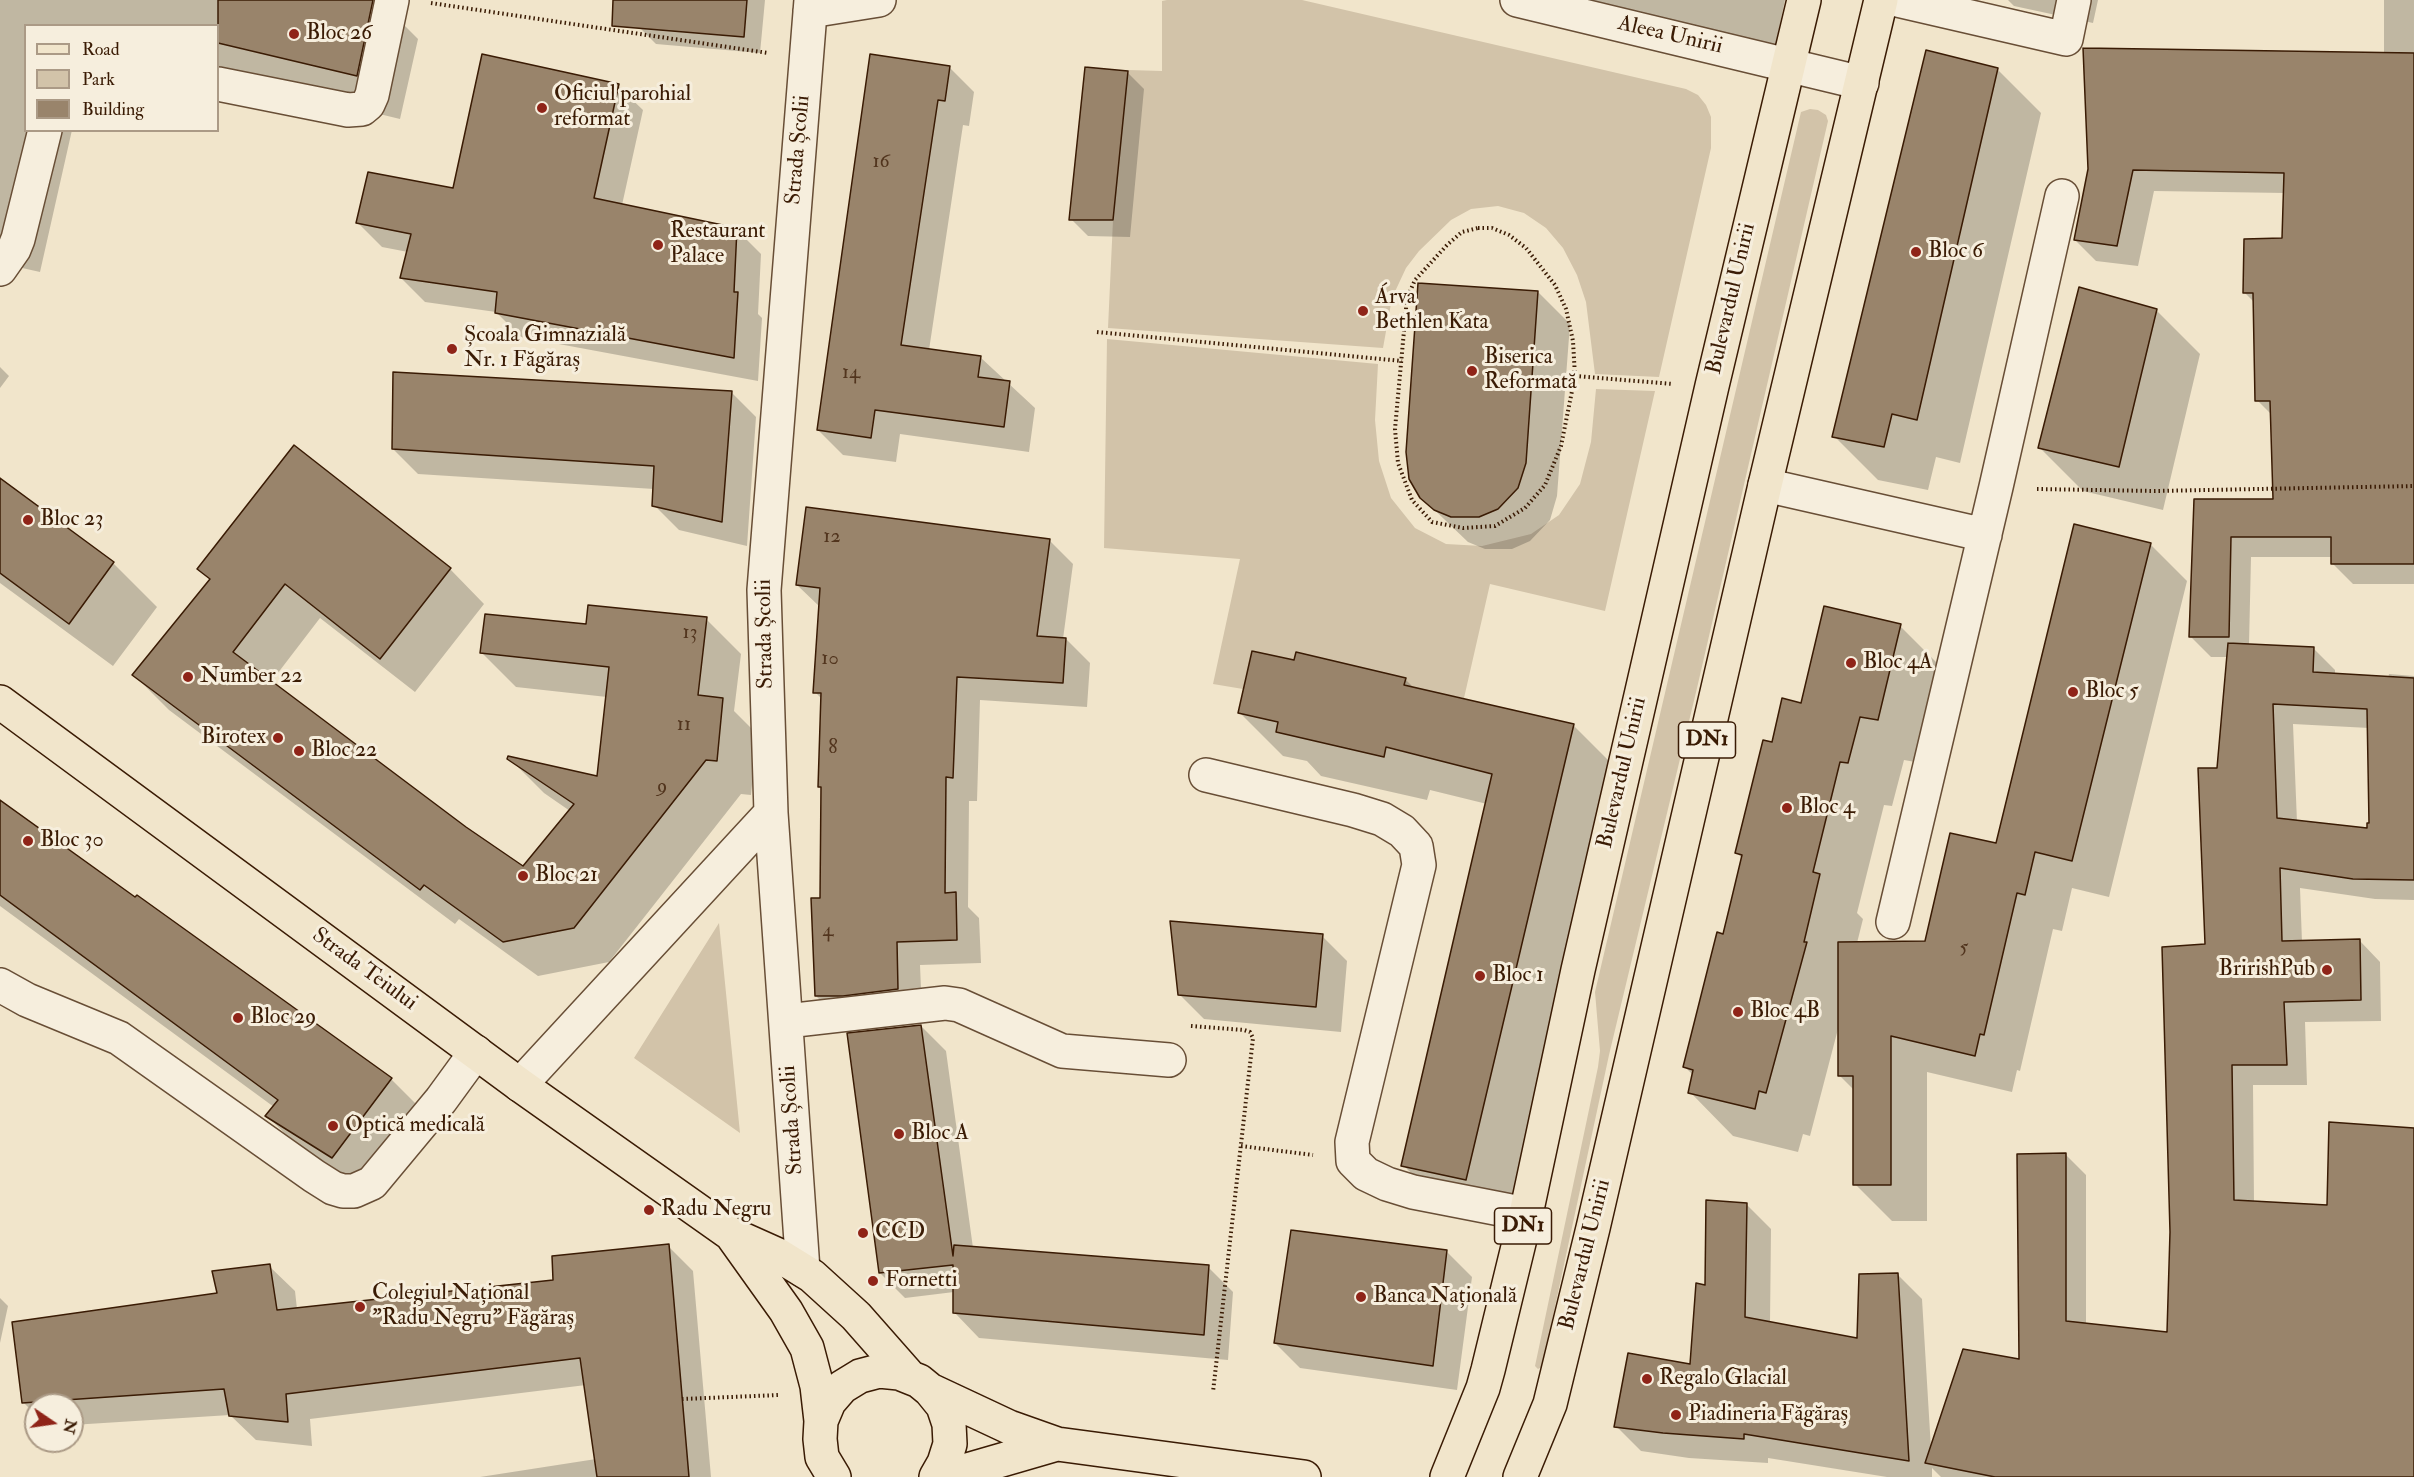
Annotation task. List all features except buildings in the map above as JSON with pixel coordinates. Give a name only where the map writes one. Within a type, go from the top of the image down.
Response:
[{"type":"main road","name":"Bulevardul Unirii","points":[[1447,1477],[1483,1388],[1526,1214],[1578,970],[1787,64],[1804,0]]},
{"type":"main road","name":"Bulevardul Unirii","points":[[1520,1477],[1550,1404],[1585,1261],[1765,485],[1881,0]]},
{"type":"main road","name":"Strada Teiului","points":[[0,702],[520,1085],[730,1234]]},
{"type":"main road","points":[[730,1234],[769,1250],[803,1270],[849,1307],[943,1406],[949,1424],[950,1444],[944,1463],[936,1477]]},
{"type":"main road","points":[[730,1234],[786,1311],[807,1348],[814,1370],[825,1470]]},
{"type":"main road","points":[[821,1421],[829,1402],[842,1387],[860,1376],[879,1371],[919,1383],[1009,1427],[1057,1444],[1304,1477]]},
{"type":"main road","points":[[943,1477],[1057,1444]]},
{"type":"street","points":[[810,5],[879,0]]},
{"type":"street","name":"Aleea Unirii","points":[[1517,0],[1787,64]]},
{"type":"street","points":[[1897,0],[2066,39],[2074,0]]},
{"type":"street","points":[[219,84],[348,110],[362,109],[368,104],[372,95],[408,1]]},
{"type":"street","name":"Strada Școlii","points":[[803,1270],[771,813],[765,560],[810,5]]},
{"type":"street","points":[[1787,64],[1862,83]]},
{"type":"street","points":[[0,269],[18,239],[45,132]]},
{"type":"street","points":[[1893,922],[1996,488],[2062,196]]},
{"type":"street","points":[[1765,485],[1985,535]]},
{"type":"street","points":[[1206,775],[1382,819],[1402,831],[1416,846],[1419,865],[1352,1142],[1353,1161],[1366,1174],[1387,1184],[1413,1192],[1526,1214]]},
{"type":"street","points":[[520,1085],[771,813]]},
{"type":"street","points":[[0,985],[27,1000],[118,1038],[314,1176],[333,1188],[343,1191],[354,1191],[372,1183],[441,1100],[476,1052]]},
{"type":"street","points":[[787,1021],[945,1003],[959,1005],[1062,1051],[1169,1060]]},
{"type":"path","points":[[408,1],[807,60]]},
{"type":"path","points":[[1478,228],[1492,228],[1509,235],[1526,248],[1555,285],[1566,309],[1573,341],[1575,376],[1560,446],[1545,485],[1525,508],[1495,526],[1463,528],[1432,522],[1412,500],[1398,463],[1395,429],[1407,298],[1415,280],[1462,232],[1478,228]]},
{"type":"path","points":[[1097,332],[1402,361]]},
{"type":"path","points":[[1575,376],[1712,386]]},
{"type":"path","points":[[1996,488],[2101,492],[2414,486]]},
{"type":"path","points":[[1187,1026],[1244,1030],[1250,1032],[1253,1038],[1213,1392]]},
{"type":"path","points":[[1241,1146],[1353,1161]]},
{"type":"path","points":[[682,1399],[784,1395]]},
{"type":"green space","points":[[1302,0],[1686,89],[1698,95],[1706,105],[1711,117],[1711,148],[1659,377],[1595,374],[1586,302],[1577,275],[1563,248],[1546,228],[1524,213],[1498,206],[1471,209],[1451,220],[1419,251],[1406,268],[1392,298],[1383,348],[1108,328],[1113,220],[1128,70],[1162,71],[1162,1]]},
{"type":"green space","points":[[1810,109],[1818,110],[1826,115],[1828,121],[1697,688],[1609,1055],[1542,1367],[1538,1369],[1535,1366],[1598,1067],[1600,1051],[1595,992],[1801,112]]},
{"type":"green space","points":[[1107,339],[1378,364],[1375,420],[1379,461],[1391,498],[1415,528],[1446,544],[1482,546],[1531,534],[1559,515],[1580,484],[1591,442],[1596,389],[1655,391],[1605,611],[1490,584],[1464,698],[1404,687],[1406,678],[1296,652],[1294,660],[1252,651],[1243,689],[1213,684],[1240,559],[1104,548]]},
{"type":"green space","points":[[719,923],[740,1133],[634,1058]]},
{"type":"place","name":"Bloc 26","points":[[294,34]]},
{"type":"place","name":"Oficiul parohial reformat","points":[[542,108]]},
{"type":"place","name":"Restaurant Palace","points":[[658,245]]},
{"type":"place","name":"Bloc 6","points":[[1916,252]]},
{"type":"place","name":"Árva Bethlen Kata","points":[[1363,311]]},
{"type":"place","name":"Școala Gimnazială Nr. 1 Făgăraș","points":[[452,349]]},
{"type":"place","name":"Biserica Reformată","points":[[1472,371]]},
{"type":"place","name":"Bloc 23","points":[[28,520]]},
{"type":"place","name":"Bloc 4A","points":[[1851,663]]},
{"type":"place","name":"Number 22","points":[[188,677]]},
{"type":"place","name":"Bloc 5","points":[[2073,692]]},
{"type":"place","name":"Birotex","points":[[278,738]]},
{"type":"place","name":"Bloc 22","points":[[299,751]]},
{"type":"place","name":"Bloc 4","points":[[1787,808]]},
{"type":"place","name":"Bloc 30","points":[[28,841]]},
{"type":"place","name":"Bloc 21","points":[[523,876]]},
{"type":"place","name":"BririshPub","points":[[2327,970]]},
{"type":"place","name":"Bloc 1","points":[[1480,976]]},
{"type":"place","name":"Bloc 4B","points":[[1738,1012]]},
{"type":"place","name":"Bloc 29","points":[[238,1018]]},
{"type":"place","name":"Optică medicală","points":[[333,1126]]},
{"type":"place","name":"Bloc A","points":[[899,1134]]},
{"type":"place","name":"Radu Negru","points":[[649,1210]]},
{"type":"place","name":"CCD","points":[[863,1233]]},
{"type":"place","name":"Fornetti","points":[[873,1281]]},
{"type":"place","name":"Banca Națională","points":[[1361,1297]]},
{"type":"place","name":"Colegiul Național \"Radu Negru\" Făgăraș","points":[[360,1307]]},
{"type":"place","name":"Regalo Glacial","points":[[1647,1379]]},
{"type":"place","name":"Piadineria Făgăraș","points":[[1676,1415]]}]
